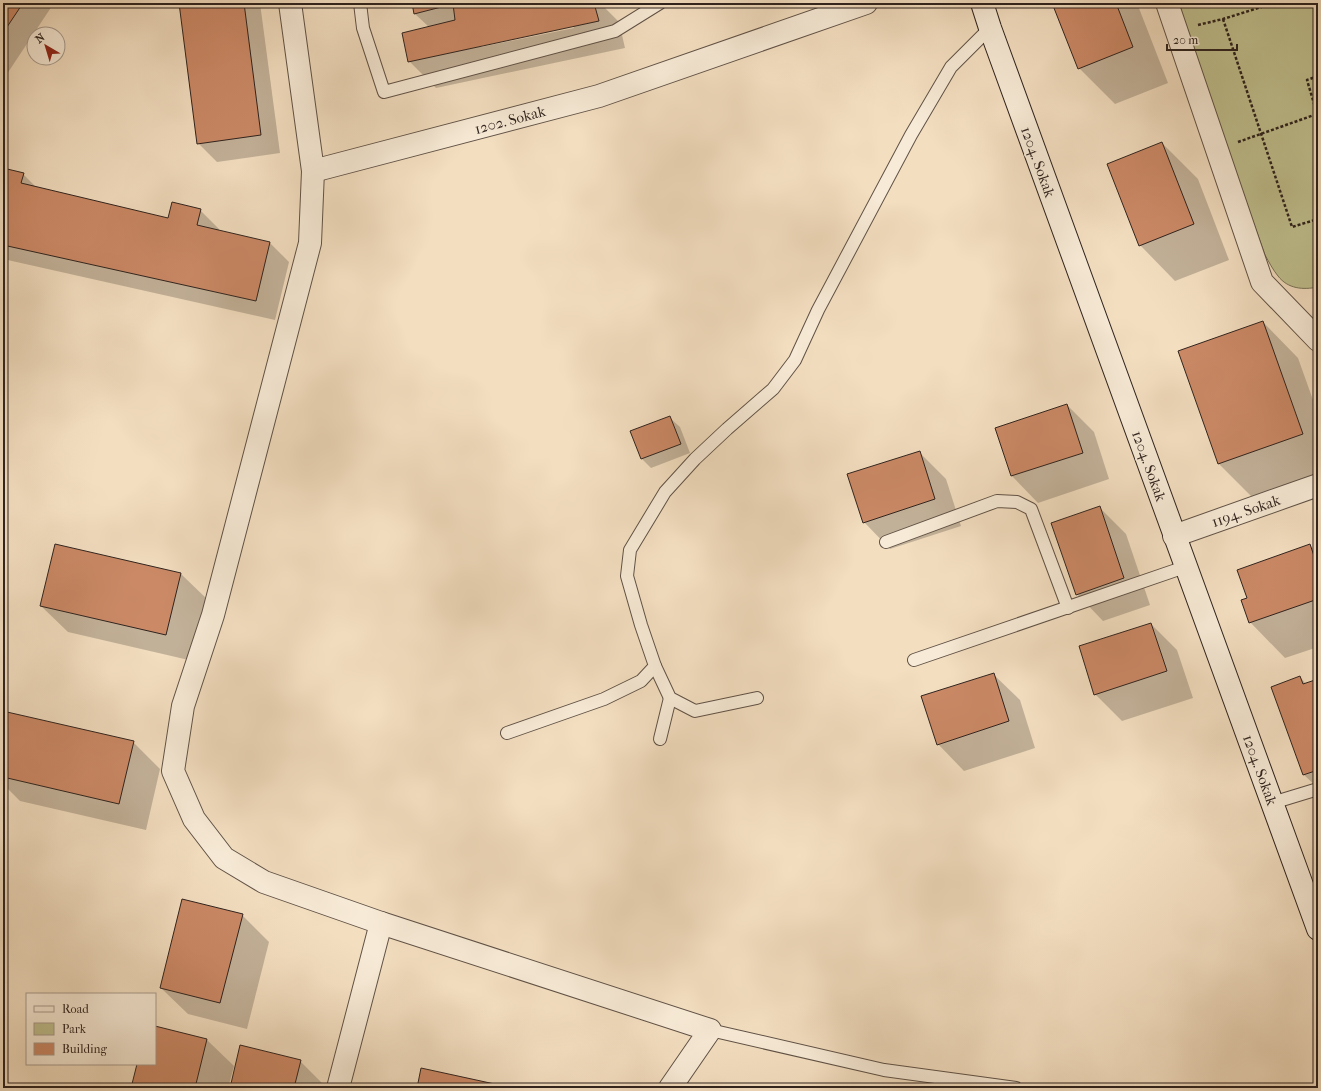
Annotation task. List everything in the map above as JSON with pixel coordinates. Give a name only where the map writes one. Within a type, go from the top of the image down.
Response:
[{"type":"street","points":[[290,3],[313,171],[310,242],[213,615],[183,706],[173,771],[194,819],[224,858],[264,882],[381,923],[710,1030],[670,1088]]},
{"type":"street","name":"1202. Sokak","points":[[313,171],[599,96],[866,3]]},
{"type":"street","name":"1204. Sokak","points":[[982,3],[1185,567],[1318,929]]},
{"type":"street","points":[[1167,3],[1262,282],[1318,340]]},
{"type":"street","name":"1194. Sokak","points":[[1174,536],[1318,485]]},
{"type":"street","points":[[338,1088],[381,923]]},
{"type":"lane","points":[[360,3],[363,28],[384,92],[615,31],[660,3]]},
{"type":"lane","points":[[757,698],[695,711],[670,698],[655,666],[640,625],[627,576],[630,550],[665,492],[695,459],[721,434],[773,389],[795,360],[818,310],[911,135],[951,67],[990,28]]},
{"type":"lane","points":[[886,542],[997,501],[1017,502],[1031,509],[1068,608]]},
{"type":"lane","points":[[914,660],[1185,567]]},
{"type":"lane","points":[[507,733],[604,699],[641,681],[655,666]]},
{"type":"lane","points":[[660,739],[670,698]]},
{"type":"lane","points":[[1272,803],[1318,789]]},
{"type":"lane","points":[[710,1030],[884,1070],[1016,1088]]},
{"type":"path","points":[[1274,3],[1222,20],[1292,227],[1318,219]]},
{"type":"path","points":[[1217,151],[1261,134],[1318,116],[1307,80],[1318,76]]},
{"type":"green space","points":[[1175,3],[1318,3],[1318,287],[1296,288],[1286,284],[1276,274],[1265,255]]},
{"type":"building","points":[[3,3],[23,3],[3,33]]},
{"type":"building","points":[[179,3],[244,3],[261,135],[197,144]]},
{"type":"building","points":[[412,3],[594,3],[599,21],[408,62],[402,33],[455,20],[453,4],[414,14]]},
{"type":"building","points":[[1052,3],[1116,3],[1133,47],[1078,69]]},
{"type":"building","points":[[1162,142],[1194,224],[1139,246],[1107,164]]},
{"type":"building","points":[[3,168],[24,173],[21,183],[168,218],[172,202],[201,209],[197,225],[270,242],[256,301],[3,245]]},
{"type":"building","points":[[1263,321],[1303,434],[1218,464],[1178,351]]},
{"type":"building","points":[[1067,404],[1083,453],[1011,476],[995,428]]},
{"type":"building","points":[[670,416],[681,444],[641,459],[630,431]]},
{"type":"building","points":[[920,451],[935,499],[863,523],[847,474]]},
{"type":"building","points":[[1100,506],[1124,578],[1076,595],[1051,523]]},
{"type":"building","points":[[55,544],[181,573],[166,635],[40,606]]},
{"type":"building","points":[[1310,544],[1318,568],[1318,599],[1249,623],[1241,600],[1247,598],[1237,570]]},
{"type":"building","points":[[1151,623],[1167,671],[1094,695],[1079,646]]},
{"type":"building","points":[[994,673],[1009,721],[937,745],[921,696]]},
{"type":"building","points":[[1300,676],[1303,684],[1318,679],[1318,770],[1303,775],[1271,687]]},
{"type":"building","points":[[7,712],[134,741],[119,804],[3,777],[3,729]]},
{"type":"building","points":[[182,899],[243,914],[220,1003],[160,988]]},
{"type":"building","points":[[156,1026],[207,1039],[195,1088],[131,1088],[137,1065],[156,1065]]},
{"type":"building","points":[[240,1045],[301,1060],[294,1088],[230,1088]]},
{"type":"building","points":[[421,1068],[513,1088],[417,1088]]}]
